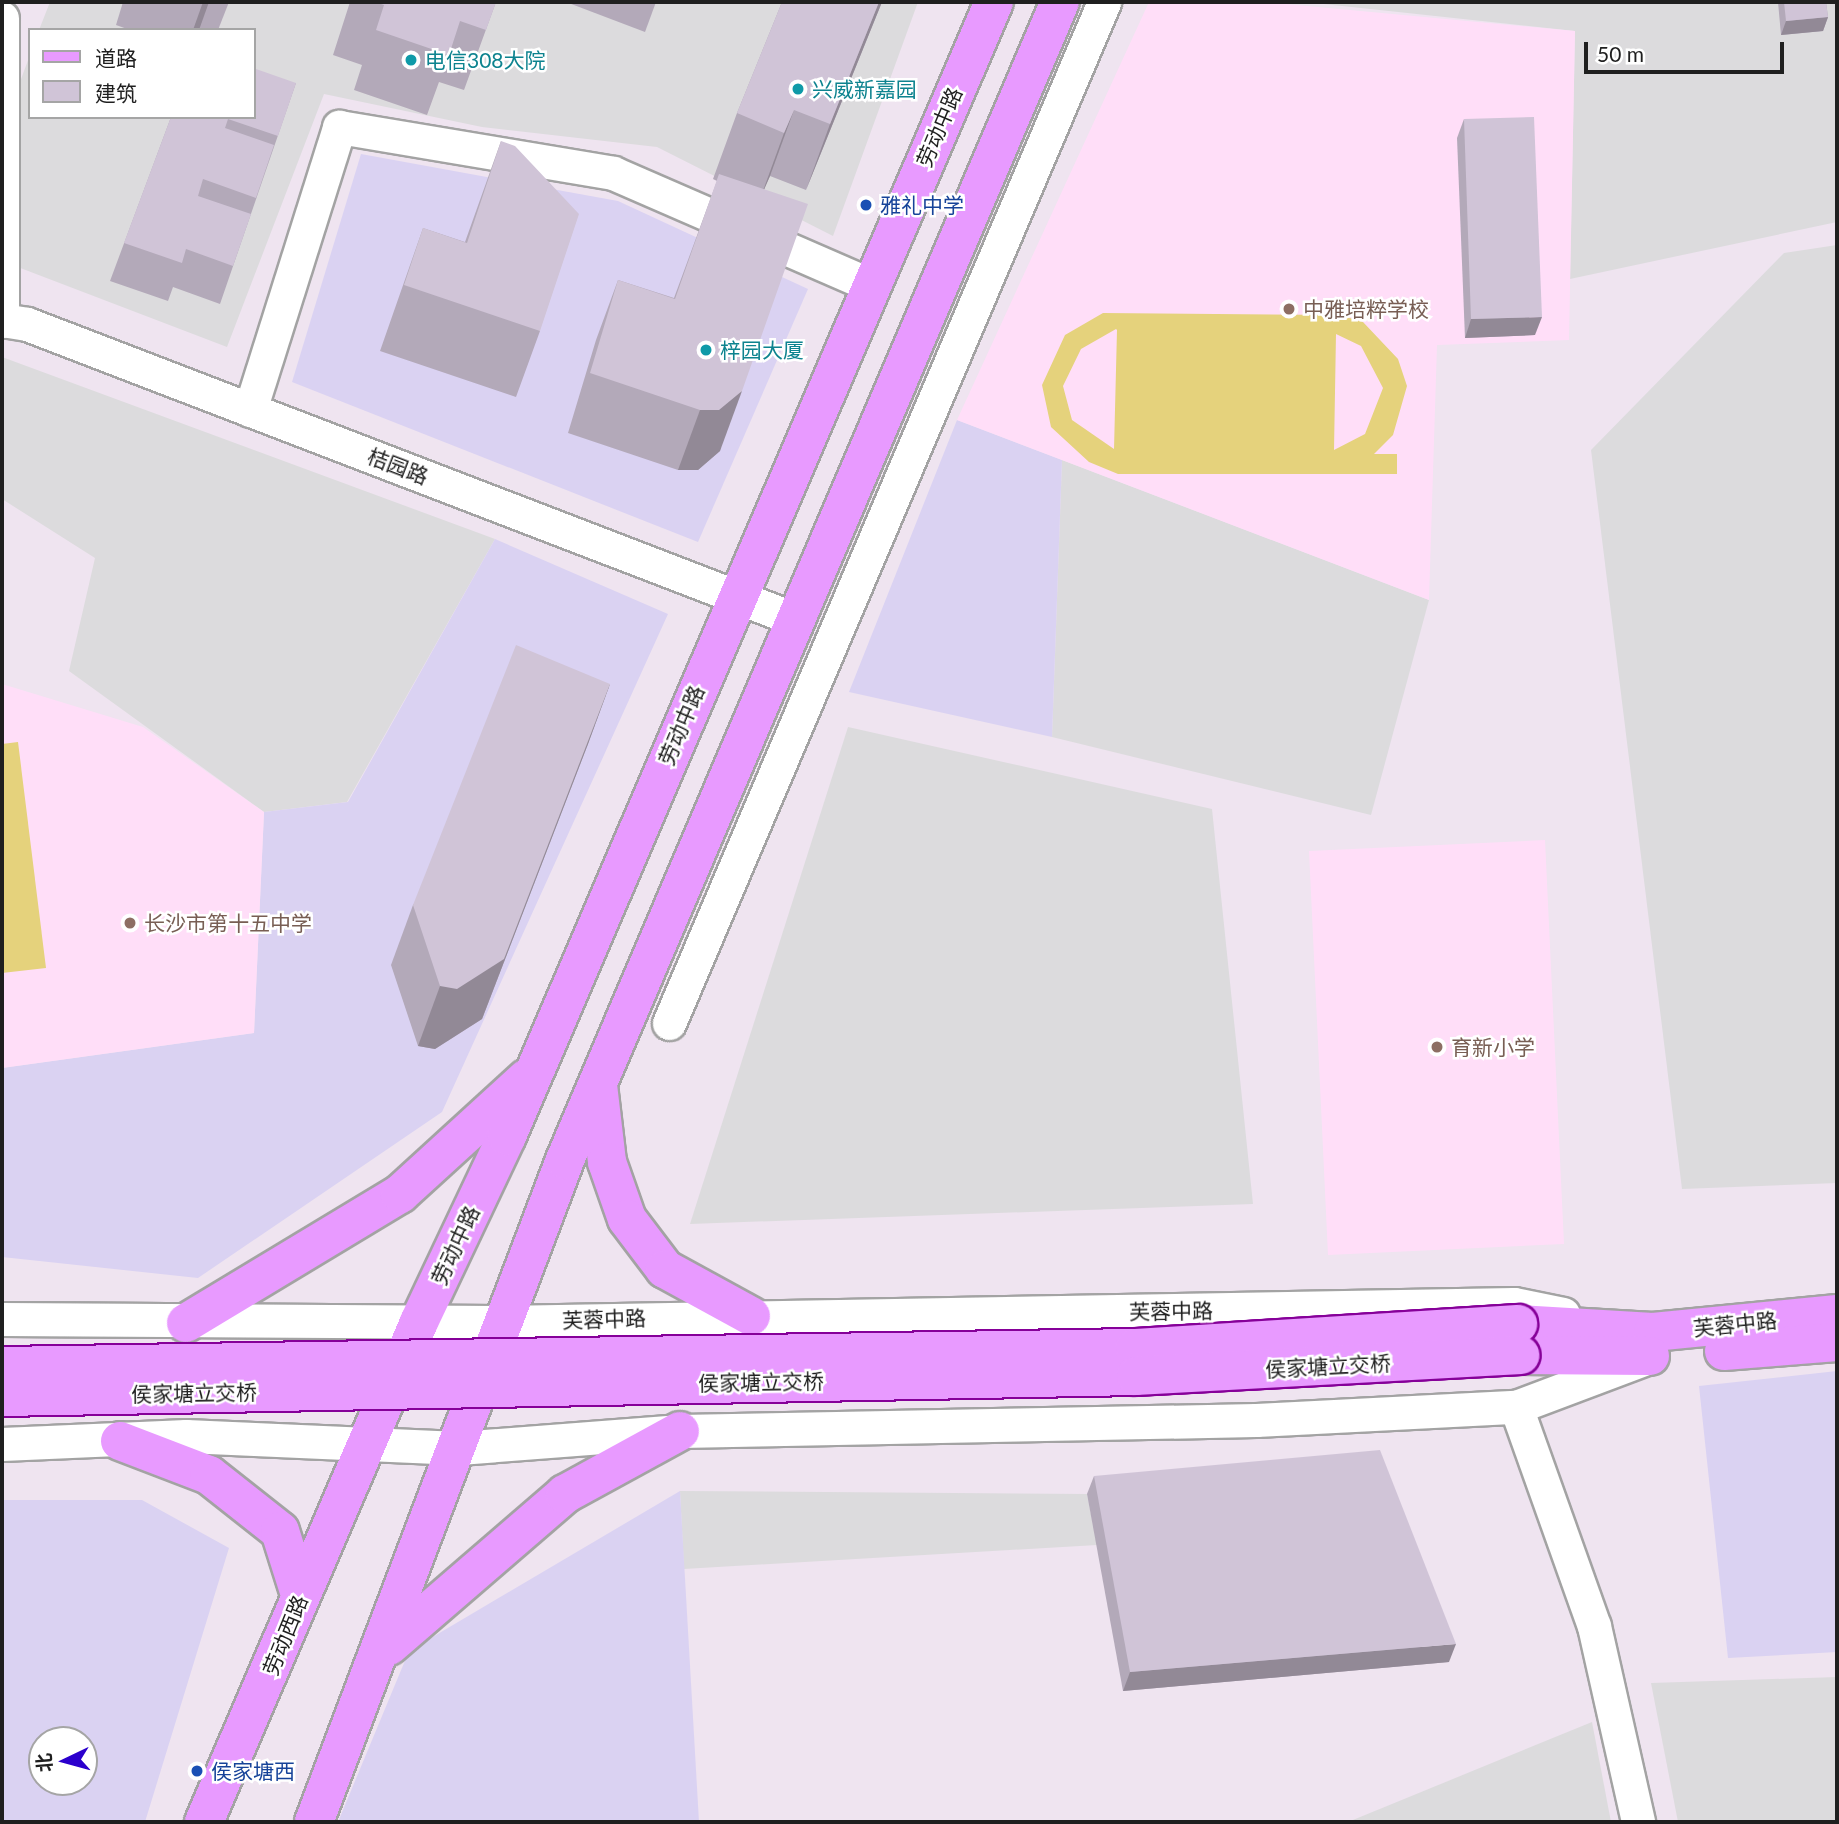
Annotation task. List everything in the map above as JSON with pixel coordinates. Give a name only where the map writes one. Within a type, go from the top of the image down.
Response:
[{"type":"main road","name":"劳动中路","points":[[367,1447],[419,1322],[535,1070],[736,595],[993,2]]},
{"type":"main road","points":[[314,1822],[459,1448],[502,1322],[597,1083],[792,618],[1059,2]]},
{"type":"main road","points":[[186,1323],[400,1194],[535,1070]]},
{"type":"main road","points":[[597,1083],[607,1161],[627,1219],[665,1269],[751,1315]]},
{"type":"main road","name":"芙蓉中路","points":[[1653,1344],[1837,1314]]},
{"type":"main road","points":[[1519,1339],[1653,1344]]},
{"type":"main road","name":"侯家塘立交桥","points":[[2,1366],[1135,1348],[1519,1339]]},
{"type":"main road","name":"侯家塘立交桥","points":[[2,1397],[1136,1376],[1519,1339]]},
{"type":"main road","name":"芙蓉中路","points":[[1653,1344],[1837,1342]]},
{"type":"main road","points":[[382,1652],[565,1494],[680,1431]]},
{"type":"main road","points":[[120,1441],[209,1475],[279,1531],[300,1595]]},
{"type":"main road","name":"劳动西路","points":[[204,1822],[300,1595],[367,1447]]},
{"type":"street","points":[[669,1023],[1104,2]]},
{"type":"street","points":[[2,18],[2,321]]},
{"type":"street","points":[[250,410],[339,127],[612,173],[871,285]]},
{"type":"street","name":"桔园路","points":[[2,321],[250,410],[792,618]]},
{"type":"street","name":"芙蓉中路","points":[[419,1322],[1514,1304],[1653,1344]]},
{"type":"street","points":[[2,1319],[186,1323],[419,1322]]},
{"type":"street","points":[[2,1444],[120,1441],[186,1436],[367,1447],[459,1448],[680,1431],[1256,1420],[1516,1407],[1653,1344]]},
{"type":"street","points":[[1516,1407],[1594,1626],[1638,1822]]},
{"type":"shaded area","points":[[50,2],[918,2],[833,236],[657,147],[482,127],[324,94],[227,347],[2,261],[2,130],[28,60],[28,119],[256,119],[256,28],[40,28]]},
{"type":"shaded area","name":"中雅培粹学校","points":[[1149,2],[1266,2],[1575,31],[1569,340],[1437,345],[1429,600],[957,420]]},
{"type":"shaded area","points":[[1305,2],[1837,2],[1837,222],[1570,279],[1575,31]]},
{"type":"shaded area","points":[[361,154],[618,201],[808,289],[698,542],[292,382]]},
{"type":"shaded area","points":[[1837,245],[1837,1183],[1682,1189],[1591,450],[1784,253]]},
{"type":"shaded area","points":[[1103,313],[1340,315],[1363,322],[1398,359],[1407,386],[1393,435],[1374,454],[1397,454],[1397,474],[1118,474],[1089,462],[1051,427],[1042,385],[1065,335]],"holes":[[[1117,330],[1114,449],[1072,420],[1063,386],[1081,349]],[[1336,334],[1361,346],[1383,388],[1365,434],[1334,450]]]},
{"type":"shaded area","points":[[2,357],[495,539],[347,802],[264,812],[69,671],[95,558],[2,499]]},
{"type":"shaded area","points":[[957,420],[1062,460],[1052,737],[849,692]]},
{"type":"shaded area","points":[[1062,460],[1429,600],[1371,815],[1052,737]]},
{"type":"shaded area","points":[[495,539],[668,614],[442,1112],[198,1278],[2,1257],[2,1068],[254,1033],[264,812],[348,802]]},
{"type":"shaded area","name":"长沙市第十五中学","points":[[2,684],[143,727],[264,812],[254,1033],[2,1068]]},
{"type":"shaded area","points":[[848,727],[1212,809],[1253,1204],[690,1224]]},
{"type":"shaded area","points":[[18,742],[46,968],[2,973],[2,744]]},
{"type":"shaded area","name":"育新小学","points":[[1545,840],[1564,1244],[1328,1255],[1309,851]]},
{"type":"shaded area","points":[[1837,1371],[1837,1652],[1728,1658],[1699,1386]]},
{"type":"shaded area","points":[[680,1491],[1087,1494],[1097,1545],[684,1569]]},
{"type":"shaded area","points":[[680,1491],[699,1822],[338,1822],[409,1651]]},
{"type":"shaded area","points":[[2,1500],[142,1500],[229,1548],[145,1822],[2,1822]]},
{"type":"shaded area","points":[[1837,1677],[1837,1822],[1678,1822],[1651,1683]]},
{"type":"shaded area","points":[[1592,1722],[1611,1822],[1348,1822]]},
{"type":"building","points":[[375,2],[496,2],[486,30],[460,21],[449,55],[376,30],[384,5]]},
{"type":"building","name":"兴威新嘉园","points":[[782,2],[879,2],[830,124],[794,110],[784,133],[737,113]]},
{"type":"building","points":[[1784,2],[1826,2],[1828,17],[1786,21]]},
{"type":"building","points":[[256,69],[296,83],[278,136],[228,119],[256,119]]},
{"type":"building","points":[[1534,117],[1542,317],[1471,319],[1464,119]]},
{"type":"building","points":[[170,119],[228,119],[225,128],[274,145],[256,198],[203,179],[198,196],[251,214],[233,266],[186,249],[182,263],[124,243]]},
{"type":"building","points":[[501,141],[515,146],[579,214],[540,331],[404,285],[423,228],[467,243]]},
{"type":"building","name":"梓园大厦","points":[[719,174],[808,204],[742,391],[719,410],[700,410],[590,373],[618,280],[675,299]]},
{"type":"building","points":[[516,645],[610,684],[504,959],[457,989],[440,986],[413,905]]},
{"type":"building","points":[[1380,1450],[1456,1644],[1130,1672],[1094,1476]]},
{"type":"place","name":"电信308大院","points":[[411,60]]},
{"type":"place","name":"兴威新嘉园","points":[[798,89]]},
{"type":"place","name":"雅礼中学","points":[[866,205]]},
{"type":"place","name":"中雅培粹学校","points":[[1289,309]]},
{"type":"place","name":"梓园大厦","points":[[706,350]]},
{"type":"place","name":"长沙市第十五中学","points":[[130,923]]},
{"type":"place","name":"育新小学","points":[[1437,1047]]},
{"type":"place","name":"侯家塘西","points":[[197,1771]]}]
